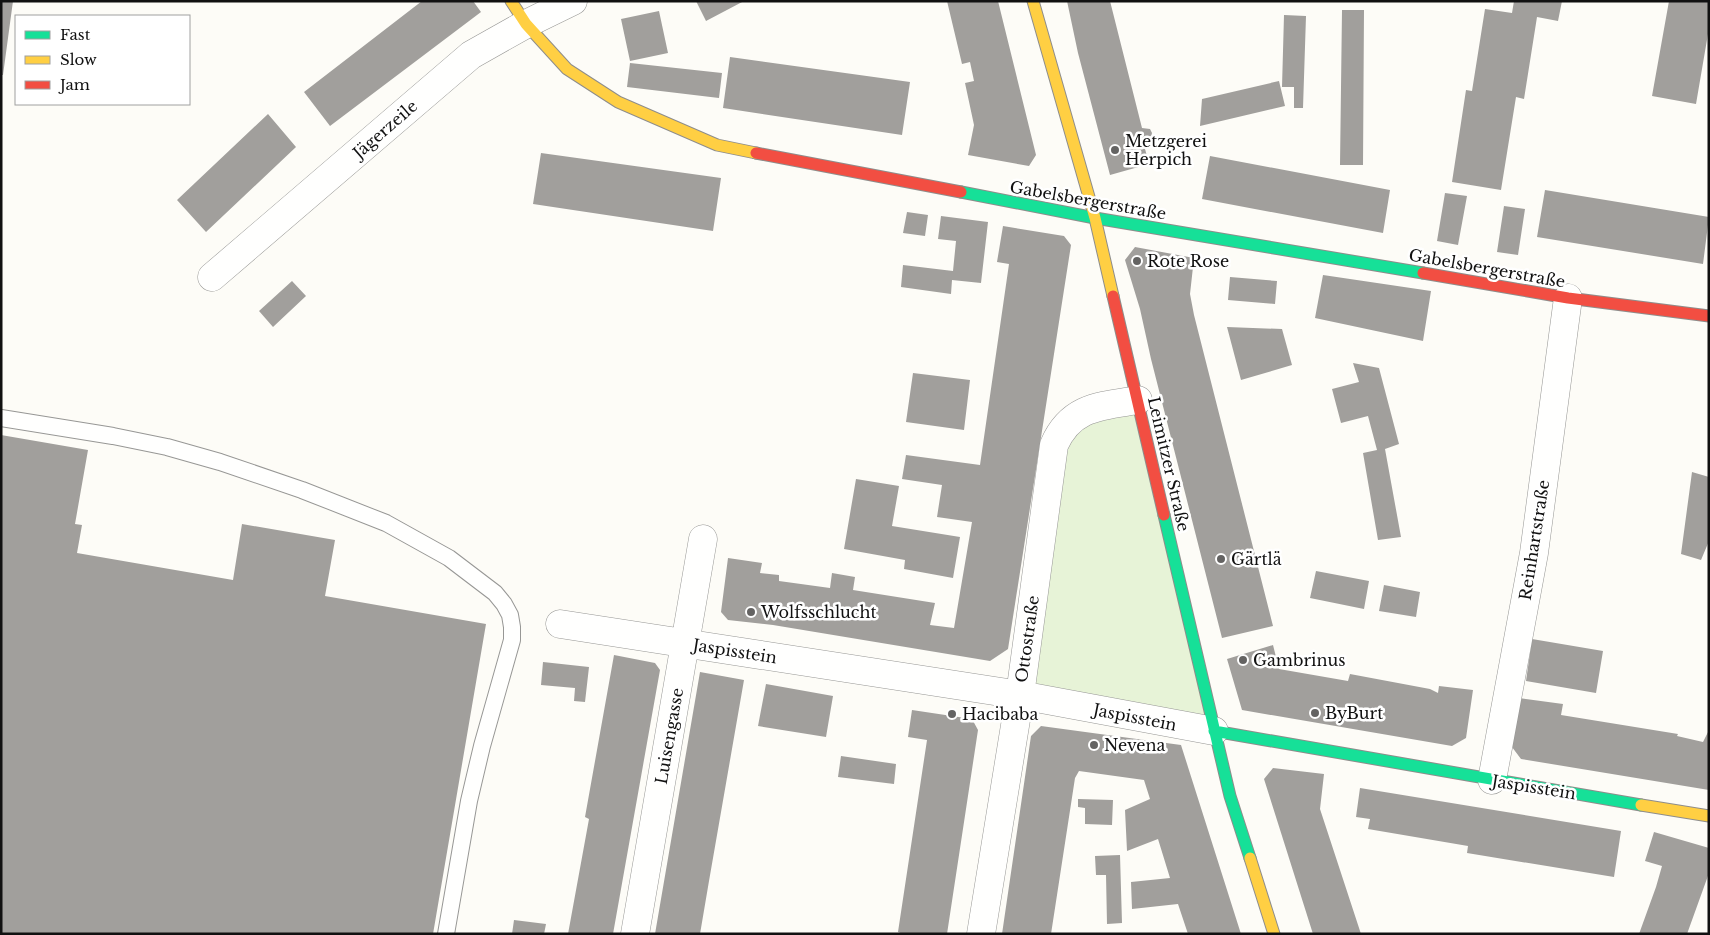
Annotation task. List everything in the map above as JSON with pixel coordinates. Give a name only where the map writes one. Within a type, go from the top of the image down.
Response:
[{"type":"street","name":"Gabelsbergerstraße","points":[[511,1],[526,24],[567,69],[618,102],[717,145],[1095,218],[1568,298],[1709,316]]},
{"type":"street","name":"Jägerzeile","points":[[212,277],[471,55],[526,24],[573,1]]},
{"type":"street","name":"Leimitzer Straße","points":[[1033,1],[1095,218],[1230,796],[1274,934]]},
{"type":"street","name":"Reinhartstraße","points":[[1492,780],[1534,553],[1568,298]]},
{"type":"street","name":"Ottostraße","points":[[981,934],[1020,695],[1054,445],[1060,432],[1076,415],[1100,406],[1138,400]]},
{"type":"street","name":"Luisengasse","points":[[635,934],[703,539]]},
{"type":"street","name":"Jaspisstein","points":[[560,624],[1020,695],[1492,780],[1709,816]]},
{"type":"lane","points":[[1,418],[113,436],[167,447],[220,462],[302,490],[394,527],[449,558],[495,593],[510,615],[512,640],[469,800],[446,934]]},
{"type":"green space","points":[[1135,403],[1214,727],[1023,693],[1054,460],[1075,427]]},
{"type":"building","points":[[1,1],[13,1],[3,75],[1,75]]},
{"type":"building","points":[[422,1],[473,1],[481,12],[330,126],[304,92]]},
{"type":"building","points":[[696,1],[744,1],[706,21]]},
{"type":"building","points":[[947,1],[998,1],[1036,155],[1029,166],[968,155],[974,125],[965,83],[974,81],[970,62],[962,64]]},
{"type":"building","points":[[1067,1],[1110,1],[1142,128],[1150,129],[1152,133],[1150,141],[1144,145],[1149,164],[1110,175],[1078,53]]},
{"type":"building","points":[[1514,1],[1562,1],[1558,21],[1537,17],[1524,99],[1516,97],[1501,190],[1452,182],[1466,90],[1472,91],[1485,9],[1512,13]]},
{"type":"building","points":[[1669,1],[1709,1],[1709,28],[1696,104],[1652,96]]},
{"type":"building","points":[[1342,10],[1364,10],[1363,165],[1340,165]]},
{"type":"building","points":[[659,11],[668,53],[630,61],[621,19]]},
{"type":"building","points":[[1284,15],[1306,16],[1303,108],[1294,108],[1294,87],[1282,87]]},
{"type":"building","points":[[730,57],[910,82],[902,135],[723,108]]},
{"type":"building","points":[[630,63],[722,73],[719,98],[627,87]]},
{"type":"building","points":[[1279,81],[1285,106],[1200,126],[1202,99]]},
{"type":"building","points":[[268,114],[296,147],[206,232],[177,200]]},
{"type":"building","points":[[541,153],[721,178],[713,231],[533,204]]},
{"type":"building","points":[[1210,156],[1390,190],[1383,233],[1202,199]]},
{"type":"building","points":[[1545,190],[1709,217],[1703,264],[1537,237]]},
{"type":"building","points":[[1445,193],[1467,196],[1458,245],[1437,241]]},
{"type":"building","points":[[1504,206],[1525,209],[1518,255],[1497,252]]},
{"type":"building","points":[[907,212],[928,215],[925,236],[903,233]]},
{"type":"building","points":[[941,216],[988,222],[981,283],[952,280],[951,294],[901,287],[903,265],[953,271],[956,241],[938,239]]},
{"type":"building","points":[[1003,226],[1064,236],[1071,245],[1008,649],[990,661],[773,625],[728,620],[721,612],[728,558],[762,563],[760,573],[779,575],[779,581],[830,588],[832,573],[855,577],[853,590],[935,603],[930,625],[954,628],[972,522],[937,517],[942,485],[902,479],[906,455],[980,465],[1009,264],[997,262]]},
{"type":"building","points":[[1135,247],[1194,258],[1190,294],[1194,315],[1273,626],[1222,638],[1140,309],[1125,260]]},
{"type":"building","points":[[1323,275],[1431,291],[1423,341],[1315,318]]},
{"type":"building","points":[[1230,277],[1277,281],[1275,304],[1228,300]]},
{"type":"building","points":[[292,281],[306,296],[273,327],[259,311]]},
{"type":"building","points":[[1227,327],[1282,329],[1292,365],[1241,380]]},
{"type":"building","points":[[1353,363],[1379,368],[1399,444],[1385,449],[1401,537],[1378,540],[1363,453],[1377,450],[1368,416],[1341,423],[1332,389],[1359,382]]},
{"type":"building","points":[[913,373],[970,380],[964,430],[906,422]]},
{"type":"building","points":[[1,435],[88,450],[75,524],[82,525],[77,553],[233,580],[242,524],[335,540],[325,596],[486,624],[433,934],[1,934]]},
{"type":"building","points":[[1692,472],[1709,477],[1709,541],[1701,560],[1681,554]]},
{"type":"building","points":[[856,479],[899,486],[892,526],[960,537],[953,578],[904,569],[905,560],[844,549]]},
{"type":"building","points":[[1316,571],[1369,581],[1364,609],[1310,598]]},
{"type":"building","points":[[1384,585],[1420,592],[1416,617],[1379,611]]},
{"type":"building","points":[[1532,639],[1603,651],[1596,693],[1526,681]]},
{"type":"building","points":[[1273,645],[1279,669],[1348,681],[1350,674],[1430,689],[1438,693],[1439,686],[1473,690],[1466,738],[1452,746],[1242,710],[1227,659]]},
{"type":"building","points":[[614,655],[655,663],[660,670],[613,934],[568,934],[589,819],[585,817]]},
{"type":"building","points":[[543,662],[589,667],[585,702],[574,701],[575,688],[541,685]]},
{"type":"building","points":[[700,672],[744,680],[700,934],[655,934]]},
{"type":"building","points":[[766,684],[833,696],[826,737],[758,726]]},
{"type":"building","points":[[1519,698],[1563,704],[1561,715],[1678,734],[1677,736],[1703,742],[1709,730],[1709,790],[1521,759],[1512,747]]},
{"type":"building","points":[[912,710],[972,719],[978,730],[947,934],[903,934],[898,932],[927,740],[908,737]]},
{"type":"building","points":[[1041,726],[1181,745],[1241,934],[1188,934],[1178,904],[1132,909],[1131,882],[1170,878],[1158,839],[1127,851],[1125,810],[1150,799],[1144,780],[1079,771],[1075,778],[1051,934],[1002,934],[1031,736]]},
{"type":"building","points":[[841,756],[896,764],[894,784],[838,777]]},
{"type":"building","points":[[1273,768],[1324,774],[1320,809],[1361,934],[1313,934],[1264,779]]},
{"type":"building","points":[[1360,788],[1621,831],[1614,877],[1467,853],[1468,846],[1368,829],[1370,819],[1356,817]]},
{"type":"building","points":[[1078,799],[1113,800],[1112,825],[1085,824],[1085,808],[1078,807]]},
{"type":"building","points":[[1654,832],[1709,848],[1709,873],[1687,934],[1639,934],[1662,866],[1645,861]]},
{"type":"building","points":[[1120,855],[1122,923],[1107,924],[1106,875],[1096,875],[1095,856]]},
{"type":"building","points":[[514,920],[546,924],[544,934],[512,934]]},
{"type":"traffic: fast","points":[[961,192],[1095,218],[1423,273]]},
{"type":"traffic: fast","points":[[1164,515],[1230,796],[1250,858]]},
{"type":"traffic: fast","points":[[1214,731],[1641,805]]},
{"type":"traffic: slow","points":[[511,1],[526,24],[567,69],[618,102],[717,145],[756,153]]},
{"type":"traffic: slow","points":[[1033,1],[1095,218],[1113,296]]},
{"type":"traffic: slow","points":[[1641,805],[1709,816]]},
{"type":"traffic: slow","points":[[1250,858],[1274,934]]},
{"type":"traffic: jam","points":[[756,153],[961,192]]},
{"type":"traffic: jam","points":[[1423,273],[1568,298],[1709,316]]},
{"type":"traffic: jam","points":[[1113,296],[1164,515]]},
{"type":"place","name":"Metzgerei Herpich","points":[[1115,150]]},
{"type":"place","name":"Rote Rose","points":[[1137,261]]},
{"type":"place","name":"Gärtlä","points":[[1221,559]]},
{"type":"place","name":"Wolfsschlucht","points":[[751,612]]},
{"type":"place","name":"Gambrinus","points":[[1243,660]]},
{"type":"place","name":"ByBurt","points":[[1315,713]]},
{"type":"place","name":"Hacibaba","points":[[952,714]]},
{"type":"place","name":"Nevena","points":[[1094,745]]}]
